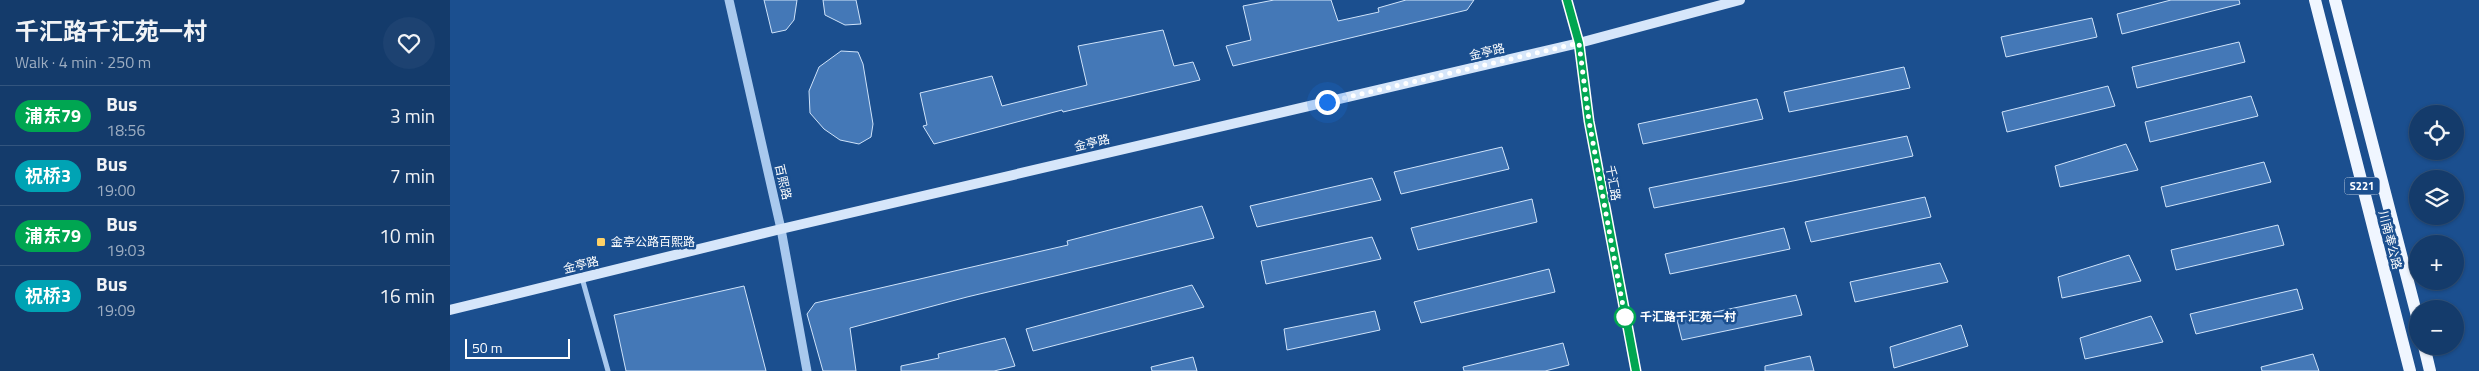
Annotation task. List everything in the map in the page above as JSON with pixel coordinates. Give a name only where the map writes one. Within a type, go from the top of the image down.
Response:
[{"type":"main road","name":"金亭路","points":[[450,310],[781,229],[1579,43],[1740,0]]},
{"type":"main road","name":"川南奉公路","points":[[2315,0],[2410,371]]},
{"type":"main road","name":"川南奉公路","points":[[2335,0],[2413,300]]},
{"type":"main road","points":[[2426,355],[2430,371]]},
{"type":"street","name":"百熙路","points":[[729,0],[781,229],[807,371]]},
{"type":"street","name":"千汇路","points":[[1567,0],[1579,43],[1589,121],[1636,371]]},
{"type":"street","points":[[582,278],[608,371]]},
{"type":"building","points":[[764,0],[797,0],[794,20],[786,30],[772,33]]},
{"type":"building","points":[[823,0],[856,0],[861,24],[845,25],[825,15]]},
{"type":"building","points":[[1274,0],[1331,0],[1338,21],[1379,12],[1378,8],[1406,0],[1474,0],[1467,10],[1233,66],[1226,46],[1251,40],[1243,6]]},
{"type":"building","points":[[2171,0],[2239,0],[2240,4],[2122,34],[2117,14]]},
{"type":"building","points":[[2092,18],[2097,37],[2006,57],[2001,37]]},
{"type":"building","points":[[1163,30],[1174,66],[1193,62],[1200,80],[1063,112],[1062,110],[934,144],[923,126],[927,125],[920,93],[992,76],[1002,106],[1087,85],[1078,46]]},
{"type":"building","points":[[2239,42],[2245,62],[2137,88],[2132,67]]},
{"type":"building","points":[[841,51],[858,52],[863,64],[873,124],[871,137],[859,144],[840,140],[824,129],[810,113],[809,91],[819,67]]},
{"type":"building","points":[[1904,67],[1910,88],[1789,112],[1784,92]]},
{"type":"building","points":[[2108,86],[2115,106],[2007,132],[2002,112]]},
{"type":"building","points":[[2251,96],[2258,116],[2150,142],[2145,122]]},
{"type":"building","points":[[1757,99],[1763,119],[1643,144],[1638,124]]},
{"type":"building","points":[[1907,136],[1913,156],[1793,181],[1654,208],[1649,188]]},
{"type":"building","points":[[2126,144],[2138,170],[2060,187],[2055,166]]},
{"type":"building","points":[[1502,147],[1509,169],[1401,194],[1394,172]]},
{"type":"building","points":[[2264,162],[2271,182],[2166,207],[2161,187]]},
{"type":"building","points":[[1372,178],[1381,200],[1257,227],[1250,206]]},
{"type":"building","points":[[1925,197],[1931,217],[1811,242],[1805,222]]},
{"type":"building","points":[[1532,199],[1537,222],[1418,250],[1411,228]]},
{"type":"building","points":[[1202,206],[1214,238],[967,297],[850,328],[856,371],[823,371],[807,314],[815,303],[1068,245],[1067,241]]},
{"type":"building","points":[[2278,225],[2284,245],[2176,270],[2171,250]]},
{"type":"building","points":[[1784,228],[1790,249],[1670,274],[1665,254]]},
{"type":"building","points":[[1372,237],[1381,259],[1266,284],[1261,261]]},
{"type":"building","points":[[2129,255],[2141,281],[2062,298],[2058,277]]},
{"type":"building","points":[[1940,263],[1948,282],[1855,302],[1850,282]]},
{"type":"building","points":[[1549,269],[1555,292],[1421,323],[1414,302]]},
{"type":"building","points":[[1192,285],[1204,307],[1033,351],[1026,329]]},
{"type":"building","points":[[744,286],[766,371],[626,371],[614,315]]},
{"type":"building","points":[[2297,289],[2303,309],[2196,334],[2190,314]]},
{"type":"building","points":[[1796,295],[1802,315],[1682,340],[1677,320]]},
{"type":"building","points":[[1375,311],[1380,330],[1287,350],[1284,329]]},
{"type":"building","points":[[2151,316],[2163,342],[2085,359],[2080,338]]},
{"type":"building","points":[[1961,325],[1968,346],[1894,368],[1890,347]]},
{"type":"building","points":[[1005,338],[1015,366],[994,371],[901,371],[901,366],[939,358],[938,354]]},
{"type":"building","points":[[1563,343],[1569,365],[1545,371],[1464,371],[1463,367]]},
{"type":"building","points":[[2313,354],[2319,371],[2262,371],[2261,367]]},
{"type":"building","points":[[1810,356],[1814,371],[1765,371],[1765,366]]},
{"type":"building","points":[[1193,357],[1197,371],[1152,371],[1151,367]]},
{"type":"bus line","name":"浦东79","points":[[1567,0],[1579,43],[1589,121],[1636,371]]},
{"type":"place","name":"金亭公路百熙路","points":[[601,242]]},
{"type":"place","name":"千汇路千汇苑一村","points":[[1625,317]]},
{"type":"route","points":[[1327,102],[1579,43],[1589,121],[1625,317]]}]
